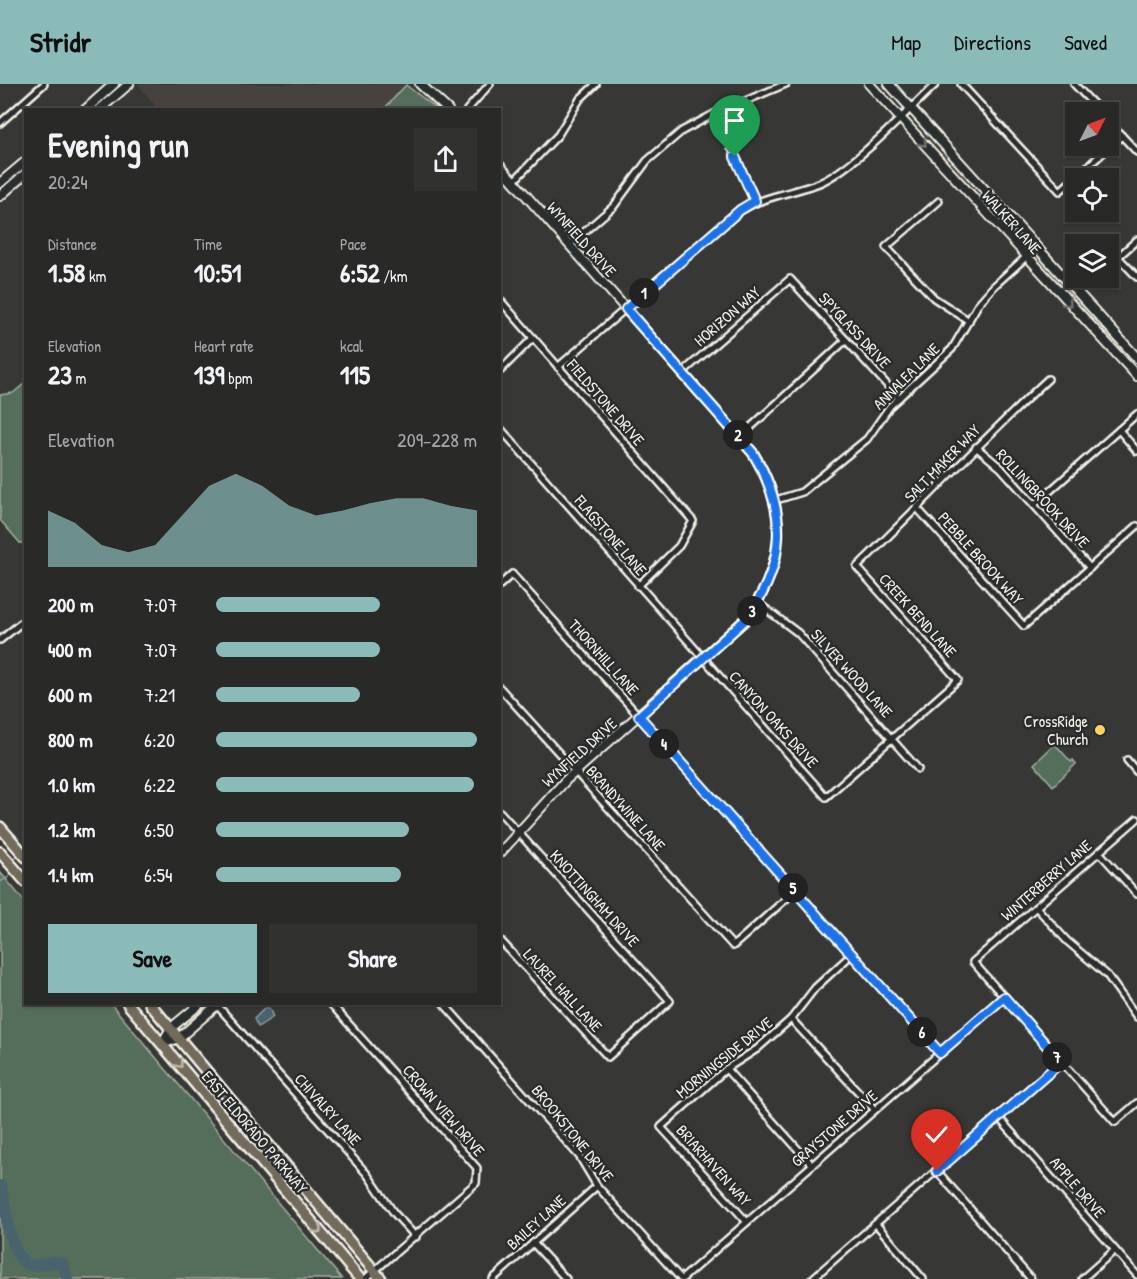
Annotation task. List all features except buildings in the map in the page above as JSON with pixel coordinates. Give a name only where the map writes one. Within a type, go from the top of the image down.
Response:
[{"type":"main road","points":[[0,827],[24,855]]},
{"type":"main road","points":[[0,852],[24,880]]},
{"type":"main road","name":"EAST ELDORADO PARKWAY","points":[[129,1005],[360,1279]]},
{"type":"main road","name":"EAST ELDORADO PARKWAY","points":[[151,1005],[381,1279]]},
{"type":"street","points":[[0,123],[44,84]]},
{"type":"street","points":[[87,108],[114,84]]},
{"type":"street","points":[[101,108],[129,84]]},
{"type":"street","points":[[420,84],[446,108]]},
{"type":"street","points":[[469,108],[490,84]]},
{"type":"street","points":[[513,182],[558,135],[580,99],[596,84]]},
{"type":"street","points":[[569,245],[614,207],[647,161],[682,131],[716,113],[786,84]]},
{"type":"street","name":"WALKER LANE","points":[[870,84],[950,152],[1034,249],[1137,357]]},
{"type":"street","points":[[875,84],[905,112]]},
{"type":"street","name":"WALKER LANE","points":[[889,84],[905,112],[1025,257],[1137,376]]},
{"type":"street","points":[[558,367],[740,210],[755,201],[820,182],[863,151],[936,84]]},
{"type":"street","points":[[961,84],[1060,191],[1122,136]]},
{"type":"street","points":[[1074,84],[1091,102]]},
{"type":"street","points":[[716,113],[755,201]]},
{"type":"street","points":[[1119,133],[1137,152]]},
{"type":"street","points":[[0,183],[24,163]]},
{"type":"street","name":"WYNFIELD DRIVE","points":[[501,167],[740,437],[765,473],[776,500],[777,549],[770,577],[758,603],[745,620],[576,772],[501,852]]},
{"type":"street","points":[[0,196],[24,175]]},
{"type":"street","points":[[939,201],[886,247],[934,298],[969,321]]},
{"type":"street","points":[[1137,240],[1118,257],[1137,277]]},
{"type":"street","name":"ANNALEA LANE","points":[[776,500],[802,492],[867,439],[899,398],[952,349],[994,286],[1034,249]]},
{"type":"street","name":"SPYGLASS DRIVE","points":[[790,279],[899,398]]},
{"type":"street","name":"HORIZON WAY","points":[[683,372],[790,279]]},
{"type":"street","name":"FIELDSTONE DRIVE","points":[[501,301],[693,521],[679,546],[638,586]]},
{"type":"street","points":[[501,370],[533,338]]},
{"type":"street","points":[[740,437],[846,340]]},
{"type":"street","points":[[1116,353],[1137,370]]},
{"type":"street","name":"SALT MAKER WAY","points":[[857,567],[976,447],[1048,379]]},
{"type":"street","points":[[1034,505],[1137,414]]},
{"type":"street","name":"FLAGSTONE LANE","points":[[501,429],[702,660]]},
{"type":"street","points":[[1119,430],[1137,451]]},
{"type":"street","name":"ROLLINGBROOK DRIVE","points":[[976,447],[1001,468],[1090,568]]},
{"type":"street","name":"PEBBLE BROOK WAY","points":[[917,508],[1024,626],[1090,568]]},
{"type":"street","points":[[1090,568],[1137,526]]},
{"type":"street","name":"CREEK BEND LANE","points":[[857,567],[958,680],[892,739]]},
{"type":"street","name":"THORNHILL LANE","points":[[501,584],[512,574],[940,1053]]},
{"type":"street","name":"SILVER WOOD LANE","points":[[758,603],[798,633],[918,769]]},
{"type":"street","points":[[0,640],[24,621]]},
{"type":"street","name":"CANYON OAKS DRIVE","points":[[702,660],[826,797],[892,739]]},
{"type":"street","name":"BRANDYWINE LANE","points":[[501,689],[733,946],[795,891]]},
{"type":"street","points":[[1127,760],[1137,772]]},
{"type":"street","name":"KNOTTINGHAM DRIVE","points":[[501,813],[670,1001],[608,1058]]},
{"type":"street","name":"WINTERBERRY LANE","points":[[1004,997],[974,962],[1137,819]]},
{"type":"street","points":[[1100,852],[1137,894]]},
{"type":"street","points":[[1036,907],[1067,941],[1107,975],[1137,1017]]},
{"type":"street","name":"LAUREL HALL LANE","points":[[501,941],[608,1058]]},
{"type":"street","name":"MORNINGSIDE DRIVE","points":[[661,1127],[726,1069],[758,1049],[791,1019],[815,988],[852,954]]},
{"type":"street","points":[[1004,997],[1115,1122],[1137,1103]]},
{"type":"street","name":"GRAYSTONE DRIVE","points":[[682,1279],[1004,997]]},
{"type":"street","points":[[162,1044],[171,1028],[199,1005]]},
{"type":"street","points":[[162,1044],[179,1038],[216,1005]]},
{"type":"street","name":"CHIVALRY LANE","points":[[218,1005],[367,1174],[394,1213],[416,1237]]},
{"type":"street","name":"CROWN VIEW DRIVE","points":[[333,1005],[477,1168],[476,1183],[365,1279]]},
{"type":"street","name":"BROOKSTONE DRIVE","points":[[445,1005],[579,1156],[597,1186],[682,1279]]},
{"type":"street","points":[[791,1019],[875,1110]]},
{"type":"street","points":[[812,1279],[1061,1062]]},
{"type":"street","points":[[726,1069],[812,1165]]},
{"type":"street","name":"APPLE DRIVE","points":[[999,1118],[1137,1275]]},
{"type":"street","name":"BRIARHAVEN WAY","points":[[661,1127],[747,1222]]},
{"type":"street","points":[[937,1171],[1031,1279]]},
{"type":"street","name":"BAILEY LANE","points":[[493,1279],[597,1186]]},
{"type":"street","points":[[876,1224],[923,1279]]},
{"type":"street","points":[[533,1243],[566,1279]]},
{"type":"street","points":[[1082,1279],[1115,1250]]},
{"type":"shaded area","points":[[138,84],[404,84],[436,108],[157,108]]},
{"type":"green space","points":[[406,85],[436,108],[385,108]]},
{"type":"green space","points":[[24,384],[24,543],[20,543],[0,520],[0,395],[13,393]]},
{"type":"green space","points":[[1055,744],[1071,762],[1073,760],[1076,764],[1053,786],[1034,764]]},
{"type":"green space","points":[[0,872],[24,901],[24,1005],[112,1005],[342,1279],[0,1279]]},
{"type":"water","points":[[265,1008],[269,1008],[273,1017],[258,1027],[254,1019]]},
{"type":"waterway","points":[[0,882],[9,877]]},
{"type":"waterway","points":[[0,1186],[13,1244],[23,1261],[31,1265],[59,1262],[63,1264],[67,1279]]},
{"type":"place","name":"CrossRidge Church","points":[[1100,730]]},
{"type":"route","points":[[735,157],[755,201],[740,210],[626,309],[753,453],[765,473],[776,500],[777,549],[770,577],[758,603],[745,620],[639,716],[940,1053],[1004,997],[1061,1062],[937,1171]]}]
